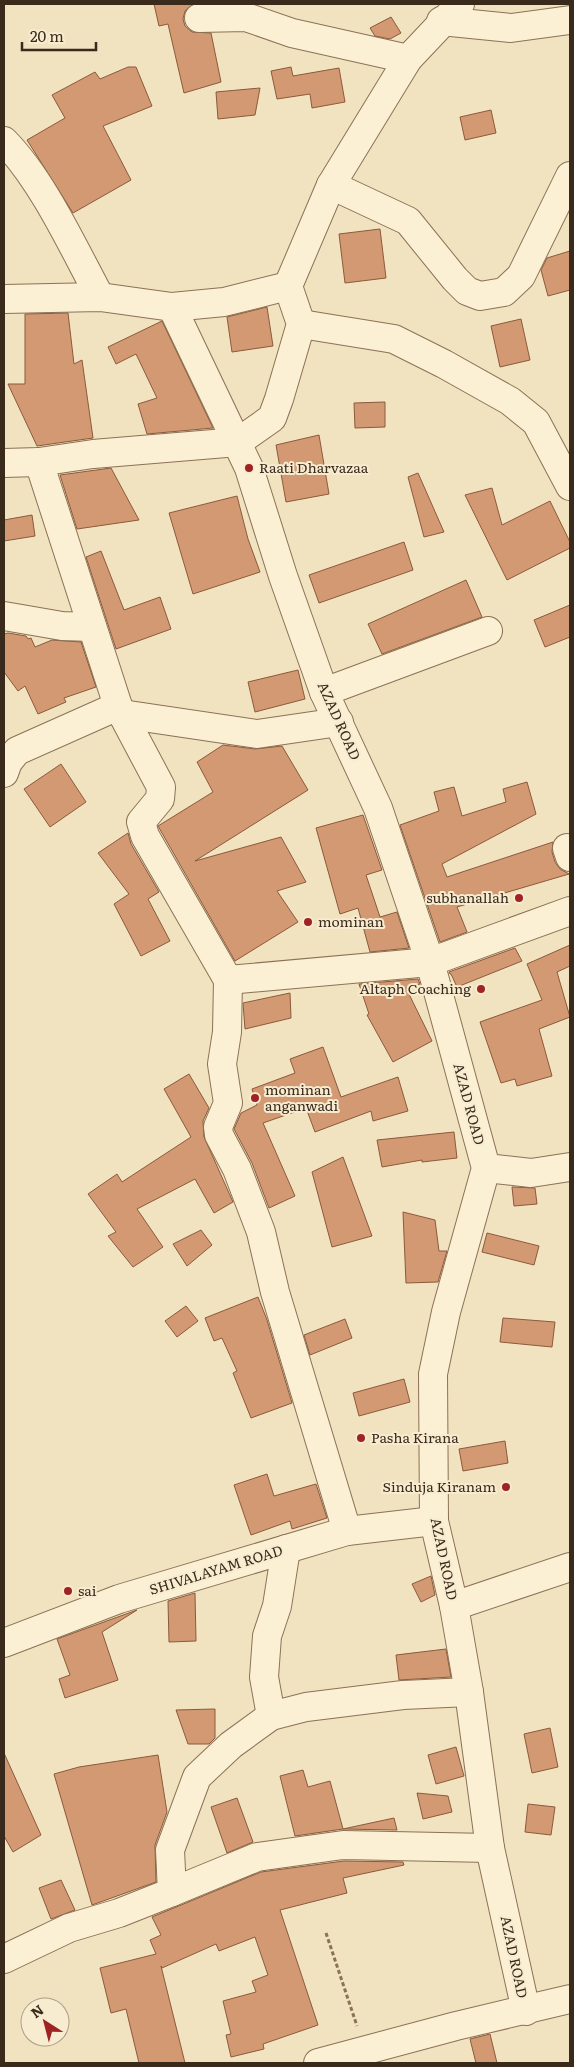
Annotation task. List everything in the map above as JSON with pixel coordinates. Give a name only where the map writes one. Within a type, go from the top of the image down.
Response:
[{"type":"street","points":[[4,463],[39,462],[93,454],[238,442],[272,418],[301,324],[288,286],[331,185],[408,59],[450,13],[511,28],[570,20]]},
{"type":"street","points":[[199,18],[246,17],[292,33],[408,59]]},
{"type":"street","points":[[4,141],[12,149],[48,203],[100,297]]},
{"type":"street","points":[[331,185],[408,220],[455,279],[467,291],[480,296],[504,292],[520,276],[570,176]]},
{"type":"street","points":[[4,299],[100,297],[172,307],[224,302],[288,286]]},
{"type":"street","name":"AZAD ROAD","points":[[172,307],[249,468],[283,576],[324,692],[378,808],[430,962],[486,1168],[446,1312],[433,1374],[434,1521],[454,1606],[470,1692],[490,1848],[526,2011]]},
{"type":"street","points":[[301,324],[394,339],[510,401],[536,422],[570,486]]},
{"type":"street","points":[[39,462],[120,710],[161,787],[160,799],[141,822],[145,836],[228,980],[227,1032],[222,1064],[228,1103],[218,1127],[219,1135],[238,1170],[260,1232],[275,1292],[347,1531]]},
{"type":"street","points":[[4,616],[62,626],[92,627]]},
{"type":"street","points":[[324,692],[488,631]]},
{"type":"street","points":[[4,773],[8,762],[17,751],[120,710],[257,734],[338,722]]},
{"type":"street","points":[[228,980],[430,962],[570,911]]},
{"type":"street","points":[[486,1168],[532,1173],[570,1167]]},
{"type":"street","name":"SHIVALAYAM ROAD","points":[[4,1643],[119,1599],[347,1531],[434,1521]]},
{"type":"street","points":[[271,1716],[264,1677],[267,1636],[277,1606],[286,1549]]},
{"type":"street","points":[[454,1606],[570,1567]]},
{"type":"street","points":[[172,1892],[170,1850],[197,1777],[225,1750],[271,1716],[306,1707],[394,1696],[470,1692]]},
{"type":"street","points":[[4,1959],[70,1928],[119,1913],[257,1857],[343,1844],[490,1848]]},
{"type":"street","points":[[318,2063],[570,1999]]},
{"type":"path","points":[[326,1933],[366,2050]]},
{"type":"building","points":[[154,4],[194,4],[185,11],[183,19],[185,26],[192,32],[211,33],[221,82],[184,93],[168,24],[159,26]]},
{"type":"building","points":[[391,17],[401,33],[390,39],[375,36],[370,28]]},
{"type":"building","points":[[128,67],[136,67],[152,106],[103,126],[131,180],[73,213],[27,140],[65,118],[52,95],[95,72],[100,79]]},
{"type":"building","points":[[291,67],[293,76],[339,68],[345,102],[312,108],[310,94],[277,99],[271,71]]},
{"type":"building","points":[[260,88],[255,115],[218,119],[216,92]]},
{"type":"building","points":[[491,110],[496,133],[465,140],[460,117]]},
{"type":"building","points":[[380,229],[386,278],[345,283],[339,234]]},
{"type":"building","points":[[570,251],[570,290],[548,296],[541,270],[547,258]]},
{"type":"building","points":[[267,307],[273,346],[232,352],[227,317]]},
{"type":"building","points":[[68,313],[74,364],[82,360],[93,438],[37,446],[8,384],[25,384],[25,314]]},
{"type":"building","points":[[521,319],[530,360],[500,367],[491,326]]},
{"type":"building","points":[[162,321],[213,428],[147,434],[138,404],[157,398],[136,354],[116,364],[108,347]]},
{"type":"building","points":[[385,402],[385,427],[355,428],[354,403]]},
{"type":"building","points":[[319,435],[329,494],[286,502],[276,445]]},
{"type":"building","points":[[111,468],[139,520],[77,529],[60,475]]},
{"type":"building","points":[[418,473],[444,532],[424,537],[408,477]]},
{"type":"building","points":[[492,488],[502,525],[550,501],[570,542],[570,548],[507,580],[465,495]]},
{"type":"building","points":[[237,496],[248,539],[260,572],[193,594],[169,513]]},
{"type":"building","points":[[32,515],[35,536],[4,541],[4,520]]},
{"type":"building","points":[[404,542],[413,570],[319,603],[309,575]]},
{"type":"building","points":[[101,551],[124,610],[160,597],[171,629],[116,649],[86,557]]},
{"type":"building","points":[[466,580],[482,617],[382,654],[368,624]]},
{"type":"building","points":[[570,605],[570,637],[545,647],[534,620]]},
{"type":"building","points":[[4,634],[26,636],[28,639],[31,638],[35,647],[52,640],[81,642],[96,687],[64,698],[66,702],[38,714],[25,686],[18,691],[4,672]]},
{"type":"building","points":[[298,670],[305,699],[255,712],[248,682]]},
{"type":"building","points":[[223,745],[255,749],[282,746],[308,790],[195,861],[281,837],[306,882],[277,891],[298,922],[235,961],[158,826],[213,792],[197,762]]},
{"type":"building","points":[[61,764],[86,802],[50,827],[24,789]]},
{"type":"building","points":[[527,782],[536,814],[442,864],[447,877],[553,842],[552,852],[555,862],[560,869],[569,874],[457,907],[467,932],[440,942],[400,825],[439,811],[434,792],[454,787],[462,816],[506,802],[503,789]]},
{"type":"building","points":[[363,815],[382,870],[366,875],[380,917],[397,912],[409,948],[370,952],[358,908],[340,914],[316,828]]},
{"type":"building","points":[[128,833],[131,844],[159,892],[148,899],[170,941],[141,956],[114,904],[129,894],[98,853]]},
{"type":"building","points":[[570,945],[570,966],[557,972],[570,1017],[539,1029],[552,1076],[517,1086],[515,1079],[501,1083],[480,1022],[542,1000],[527,964]]},
{"type":"building","name":"Altaph Coaching","points":[[515,948],[522,961],[457,987],[449,972]]},
{"type":"building","points":[[418,979],[420,984],[406,988],[432,1041],[393,1062],[367,1015],[369,1014],[359,984]]},
{"type":"building","points":[[290,993],[291,1018],[245,1029],[243,1003]]},
{"type":"building","points":[[323,1047],[341,1097],[398,1077],[408,1111],[373,1121],[371,1111],[315,1132],[306,1108],[263,1123],[295,1196],[269,1208],[252,1163],[234,1129],[241,1113],[257,1105],[252,1089],[295,1073],[290,1059]]},
{"type":"building","points":[[189,1074],[209,1108],[203,1121],[204,1137],[233,1202],[214,1213],[195,1179],[137,1209],[163,1247],[133,1267],[108,1236],[116,1232],[88,1194],[117,1174],[122,1182],[191,1137],[164,1089]]},
{"type":"building","points":[[454,1132],[457,1158],[422,1162],[422,1160],[382,1167],[377,1140]]},
{"type":"building","points":[[343,1157],[372,1236],[332,1247],[312,1172]]},
{"type":"building","points":[[512,1187],[535,1188],[537,1204],[514,1206]]},
{"type":"building","points":[[403,1212],[435,1220],[439,1251],[447,1251],[438,1282],[406,1283]]},
{"type":"building","points":[[201,1230],[212,1245],[187,1266],[173,1244]]},
{"type":"building","points":[[487,1233],[539,1246],[534,1265],[482,1252]]},
{"type":"building","points":[[258,1297],[267,1320],[292,1403],[251,1418],[233,1373],[237,1371],[222,1338],[214,1341],[205,1318]]},
{"type":"building","points":[[186,1306],[198,1321],[177,1337],[165,1321]]},
{"type":"building","points":[[503,1318],[555,1322],[552,1347],[500,1342]]},
{"type":"building","points":[[345,1319],[352,1338],[310,1355],[304,1335]]},
{"type":"building","points":[[404,1379],[410,1402],[359,1416],[353,1393]]},
{"type":"building","points":[[505,1441],[508,1463],[463,1471],[459,1449]]},
{"type":"building","points":[[267,1474],[274,1496],[316,1484],[327,1518],[292,1529],[290,1521],[251,1535],[234,1485]]},
{"type":"building","points":[[431,1576],[435,1595],[421,1602],[412,1584]]},
{"type":"building","points":[[195,1593],[196,1641],[169,1642],[168,1601]]},
{"type":"building","points":[[137,1610],[102,1632],[118,1680],[65,1698],[59,1679],[70,1675],[57,1639]]},
{"type":"building","points":[[446,1649],[451,1677],[399,1680],[396,1655]]},
{"type":"building","points":[[215,1709],[215,1738],[209,1744],[188,1744],[176,1710]]},
{"type":"building","points":[[550,1728],[558,1767],[532,1773],[524,1734]]},
{"type":"building","points":[[456,1747],[464,1776],[436,1784],[428,1755]]},
{"type":"building","points":[[4,1753],[41,1835],[13,1852],[4,1836]]},
{"type":"building","points":[[158,1755],[167,1812],[155,1845],[156,1882],[92,1905],[54,1774],[79,1767]]},
{"type":"building","points":[[303,1770],[308,1787],[330,1781],[343,1829],[295,1836],[280,1776]]},
{"type":"building","points":[[417,1793],[448,1796],[452,1812],[423,1819]]},
{"type":"building","points":[[237,1798],[253,1842],[227,1853],[211,1807]]},
{"type":"building","points":[[528,1804],[555,1807],[551,1835],[525,1832]]},
{"type":"building","points":[[394,1818],[397,1830],[343,1829]]},
{"type":"building","points":[[344,1861],[403,1862],[404,1865],[343,1878],[347,1893],[280,1910],[318,2025],[263,2044],[264,2049],[231,2057],[226,2035],[231,2034],[223,2001],[256,1992],[252,1981],[268,1975],[255,1937],[219,1951],[216,1944],[162,1968],[161,1966],[185,2063],[139,2063],[126,2009],[111,2013],[100,1968],[156,1954],[150,1940],[161,1935],[152,1917],[261,1872]]},
{"type":"building","points":[[61,1880],[75,1910],[51,1919],[39,1888]]},
{"type":"building","points":[[490,2034],[497,2063],[476,2063],[470,2039]]},
{"type":"place","name":"Raati Dharvazaa","points":[[249,468]]},
{"type":"place","name":"subhanallah","points":[[519,898]]},
{"type":"place","name":"mominan","points":[[308,922]]},
{"type":"place","name":"Altaph Coaching","points":[[481,989]]},
{"type":"place","name":"mominan anganwadi","points":[[255,1098]]},
{"type":"place","name":"Pasha Kirana","points":[[361,1438]]},
{"type":"place","name":"Sinduja Kiranam","points":[[506,1487]]},
{"type":"place","name":"sai","points":[[68,1591]]}]
